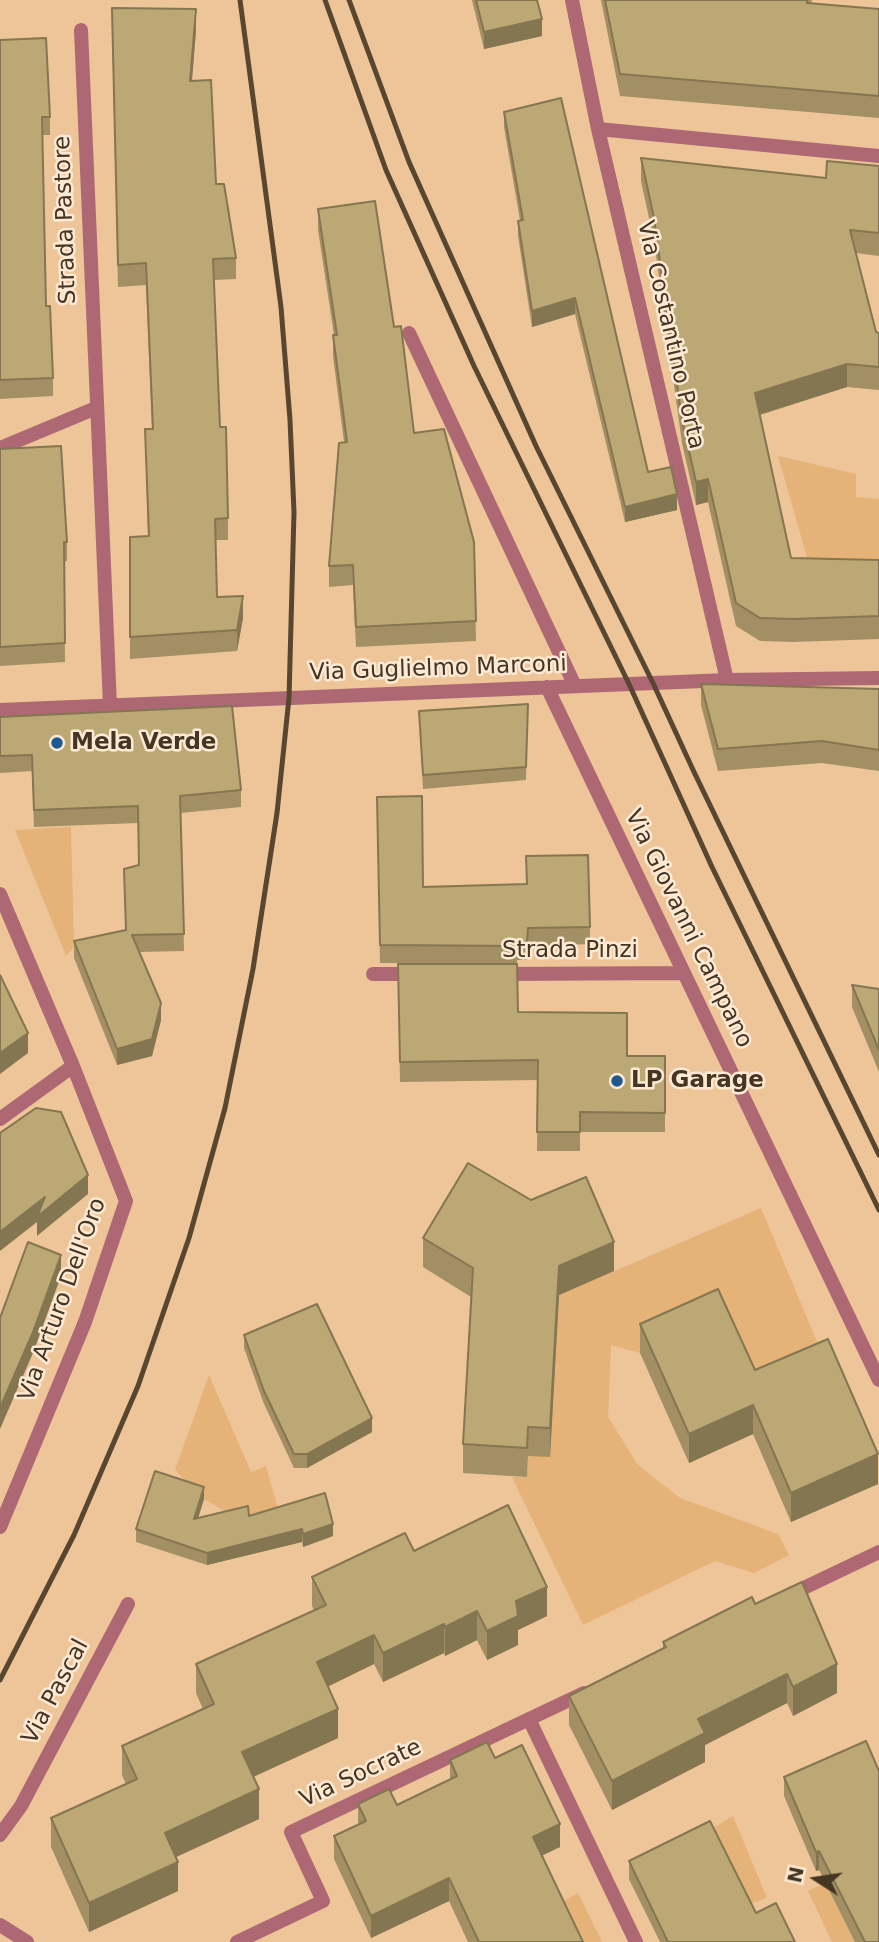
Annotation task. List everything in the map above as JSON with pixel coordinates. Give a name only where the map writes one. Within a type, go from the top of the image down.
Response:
[{"type":"street","name":"Via Costantino Porta","points":[[572,0],[598,129],[727,680]]},
{"type":"street","name":"Strada Pastore","points":[[81,30],[110,705]]},
{"type":"street","points":[[598,129],[879,156]]},
{"type":"street","points":[[410,333],[575,686]]},
{"type":"street","points":[[0,448],[96,408]]},
{"type":"street","name":"Via Guglielmo Marconi","points":[[0,710],[727,680],[879,678]]},
{"type":"street","name":"Via Giovanni Campano","points":[[547,687],[879,1380]]},
{"type":"street","name":"Via Arturo Dell'Oro","points":[[0,894],[73,1066],[126,1201],[85,1321],[0,1527]]},
{"type":"street","points":[[373,974],[429,974]]},
{"type":"street","name":"Strada Pinzi","points":[[485,974],[684,974]]},
{"type":"street","points":[[0,1119],[73,1066]]},
{"type":"street","points":[[779,1600],[879,1552]]},
{"type":"street","name":"Via Pascal","points":[[0,1835],[21,1806],[128,1604]]},
{"type":"street","name":"Via Socrate","points":[[237,1942],[323,1901],[291,1832],[592,1689]]},
{"type":"street","points":[[529,1719],[636,1942]]},
{"type":"street","points":[[0,1925],[27,1942]]},
{"type":"shaded area","points":[[778,456],[856,474],[856,497],[879,499],[879,562],[808,561]]},
{"type":"shaded area","points":[[71,827],[74,947],[66,956],[15,830]]},
{"type":"shaded area","points":[[761,1208],[828,1368],[755,1400],[718,1318],[640,1353],[611,1345],[608,1417],[638,1465],[680,1498],[778,1534],[789,1555],[754,1573],[715,1561],[583,1625],[512,1477],[527,1477],[528,1456],[550,1456],[559,1295]]},
{"type":"shaded area","points":[[209,1375],[251,1472],[266,1466],[280,1516],[246,1524],[204,1499],[175,1470]]},
{"type":"shaded area","points":[[733,1816],[767,1898],[658,1937],[629,1879]]},
{"type":"shaded area","points":[[879,1857],[879,1942],[832,1942],[808,1891]]},
{"type":"shaded area","points":[[578,1893],[602,1942],[489,1942]]},
{"type":"building","points":[[476,0],[537,0],[542,19],[484,32]]},
{"type":"building","points":[[605,0],[807,0],[807,3],[879,9],[879,96],[620,74]]},
{"type":"building","points":[[112,8],[196,9],[190,81],[211,80],[216,184],[224,184],[236,258],[213,259],[220,427],[226,427],[228,518],[215,519],[217,597],[243,596],[237,630],[130,637],[130,537],[149,536],[145,429],[153,429],[146,263],[118,265]]},
{"type":"building","points":[[46,38],[50,117],[42,117],[46,306],[50,306],[53,378],[0,380],[0,40]]},
{"type":"building","points":[[561,98],[648,472],[671,467],[677,494],[625,507],[575,298],[532,311],[518,221],[523,220],[504,112]]},
{"type":"building","points":[[641,158],[826,178],[827,161],[879,166],[879,233],[850,230],[876,332],[879,333],[879,367],[847,364],[755,393],[791,558],[879,560],[879,616],[760,618],[736,603],[708,479],[696,482],[682,420],[654,218]]},
{"type":"building","points":[[375,201],[394,327],[401,326],[414,433],[444,429],[474,542],[476,621],[356,627],[353,565],[329,566],[339,443],[347,442],[333,335],[337,335],[318,209]]},
{"type":"building","points":[[61,446],[67,542],[64,542],[65,643],[0,647],[0,449]]},
{"type":"building","points":[[701,684],[879,689],[879,750],[822,741],[718,749]]},
{"type":"building","points":[[528,704],[526,767],[423,775],[419,711]]},
{"type":"building","points":[[232,706],[241,790],[180,796],[184,934],[132,935],[161,1003],[152,1039],[117,1049],[74,941],[126,930],[124,869],[139,865],[138,806],[34,810],[32,755],[0,756],[0,717]]},
{"type":"building","points":[[422,796],[423,887],[527,884],[526,856],[588,855],[590,927],[528,928],[527,942],[517,942],[517,946],[380,945],[377,797]]},
{"type":"building","points":[[398,964],[517,964],[518,1012],[627,1013],[627,1056],[665,1056],[665,1113],[580,1112],[580,1132],[537,1132],[538,1060],[400,1062]]},
{"type":"building","points":[[0,975],[28,1033],[0,1053]]},
{"type":"building","points":[[852,985],[879,989],[879,1050]]},
{"type":"building","points":[[36,1108],[61,1112],[88,1175],[37,1217],[45,1197],[0,1232],[0,1133]]},
{"type":"building","points":[[468,1163],[531,1200],[586,1177],[614,1242],[559,1266],[550,1428],[528,1427],[527,1448],[463,1444],[473,1268],[423,1238]]},
{"type":"building","points":[[28,1242],[61,1255],[33,1332],[0,1408],[0,1318]]},
{"type":"building","points":[[718,1289],[755,1370],[828,1339],[878,1454],[791,1493],[753,1405],[689,1434],[640,1324]]},
{"type":"building","points":[[317,1304],[372,1418],[307,1454],[294,1454],[264,1391],[244,1335]]},
{"type":"building","points":[[155,1471],[204,1487],[194,1519],[248,1506],[249,1516],[325,1493],[333,1524],[303,1534],[302,1529],[207,1553],[136,1529]]},
{"type":"building","points":[[508,1505],[547,1587],[516,1601],[518,1616],[487,1631],[477,1611],[383,1653],[374,1635],[317,1662],[338,1709],[242,1752],[259,1789],[165,1833],[178,1862],[89,1903],[51,1818],[137,1779],[122,1746],[214,1704],[196,1664],[326,1605],[312,1577],[405,1533],[414,1551]]},
{"type":"building","points":[[802,1582],[837,1664],[793,1687],[787,1674],[698,1719],[705,1733],[612,1781],[569,1696],[666,1647],[663,1642],[752,1597],[755,1604]]},
{"type":"building","points":[[866,1741],[879,1771],[879,1942],[865,1942],[819,1851],[816,1852],[784,1777]]},
{"type":"building","points":[[487,1742],[495,1758],[522,1745],[560,1824],[533,1837],[583,1942],[479,1942],[449,1878],[371,1916],[334,1836],[366,1821],[358,1804],[389,1789],[397,1805],[457,1776],[450,1760]]},
{"type":"building","points":[[710,1821],[756,1913],[776,1903],[795,1942],[668,1942],[629,1861]]},
{"type":"railway","points":[[0,1680],[74,1535],[138,1386],[189,1238],[225,1108],[253,969],[277,813],[289,698],[294,512],[290,420],[281,307],[240,0]]},
{"type":"railway","points":[[325,0],[386,170],[474,366],[629,684],[712,867],[879,1210]]},
{"type":"railway","points":[[349,0],[409,162],[536,446],[653,683],[879,1155]]},
{"type":"place","name":"Mela Verde","points":[[57,743]]},
{"type":"place","name":"LP Garage","points":[[617,1081]]}]
